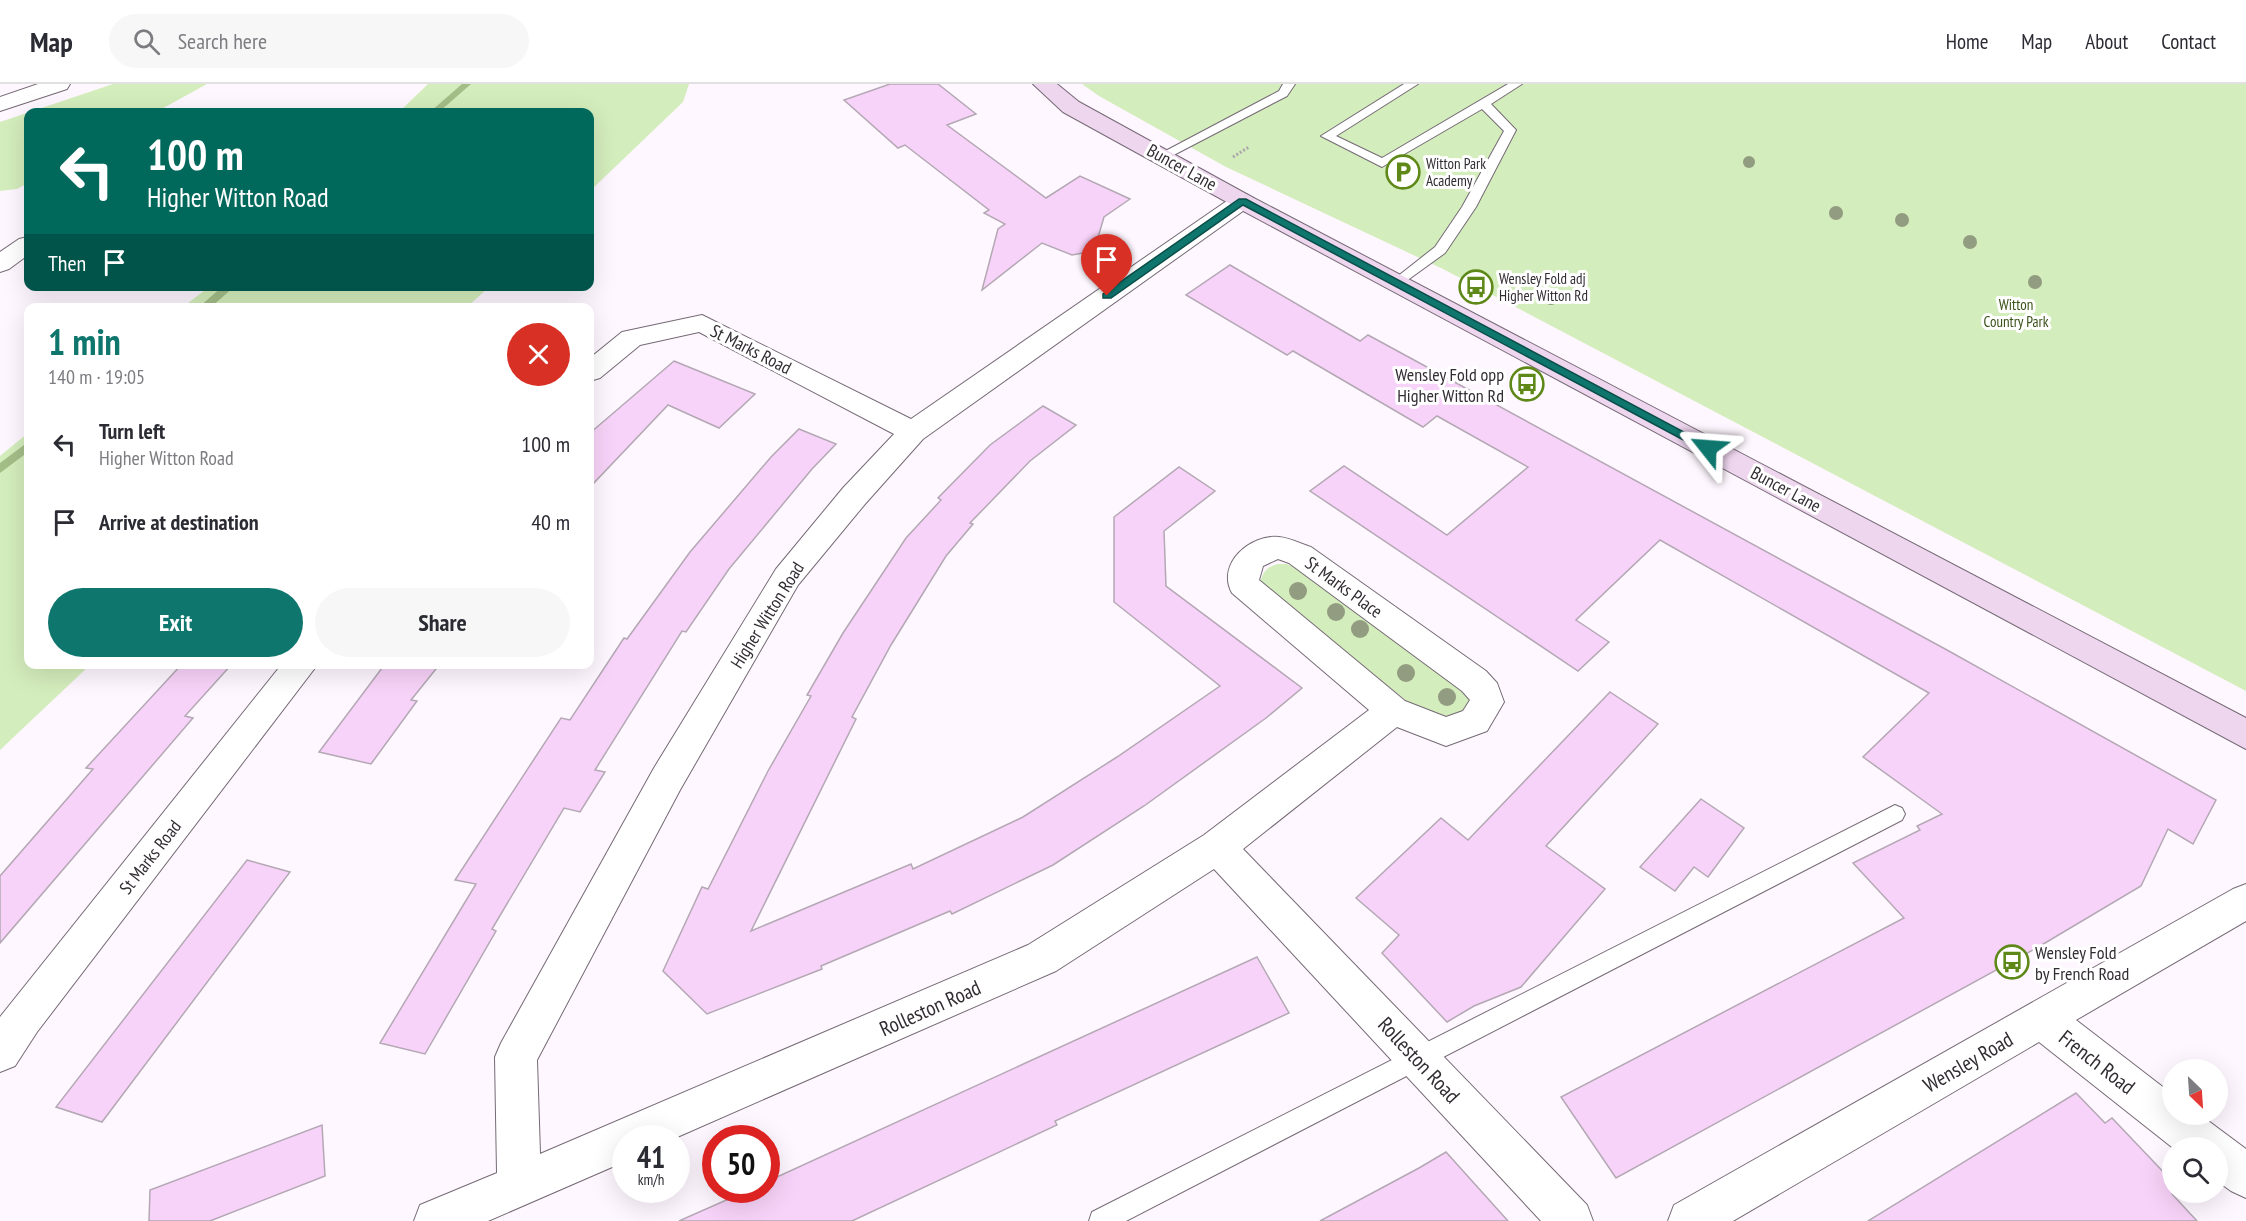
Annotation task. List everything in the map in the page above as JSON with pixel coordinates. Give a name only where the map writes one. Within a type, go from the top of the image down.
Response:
[{"type":"main road","name":"Buncer Lane","points":[[1044,84],[1071,106],[1242,201],[2246,735]]},
{"type":"street","points":[[0,104],[59,84]]},
{"type":"street","name":"Higher Witton Road","points":[[519,1185],[516,1057],[667,779],[788,577],[854,495],[913,432],[1242,201]]},
{"type":"street","points":[[0,264],[24,247]]},
{"type":"street","name":"St Marks Road","points":[[594,369],[631,338],[702,323],[913,432]]},
{"type":"street","name":"St Marks Place","points":[[1279,548],[1300,555],[1474,681],[1485,693],[1487,702],[1475,721],[1464,728],[1446,732],[1393,711],[1244,585],[1242,573],[1252,555],[1264,549],[1279,548]]},
{"type":"street","name":"St Marks Road","points":[[0,1052],[23,1018],[298,669]]},
{"type":"street","name":"Rolleston Road","points":[[658,1125],[1042,958],[1217,847],[1393,711]]},
{"type":"street","name":"Rolleston Road","points":[[1217,847],[1571,1221]]},
{"type":"street","name":"Wensley Road","points":[[1690,1221],[2043,1020],[2246,901]]},
{"type":"street","name":"French Road","points":[[2043,1020],[2194,1137]]},
{"type":"street","name":"Rolleston Road","points":[[436,1221],[612,1145]]},
{"type":"street","points":[[2228,1162],[2246,1176]]},
{"type":"lane","points":[[1162,156],[1283,93],[1289,84]]},
{"type":"lane","points":[[1412,84],[1327,136],[1382,163],[1516,84]]},
{"type":"lane","points":[[1398,283],[1440,250],[1469,207],[1510,130],[1484,104]]},
{"type":"lane","points":[[1101,1221],[1895,814]]},
{"type":"green space","points":[[113,84],[207,84],[163,108],[42,108]]},
{"type":"green space","points":[[428,84],[689,84],[683,102],[594,187],[594,108],[403,108]]},
{"type":"green space","name":"Witton Country Park","points":[[1082,84],[2246,84],[2246,691],[1443,269],[1226,167],[1099,96]]},
{"type":"green space","points":[[24,114],[24,185],[17,189],[0,191],[0,122]]},
{"type":"green space","points":[[204,291],[485,291],[471,303],[188,303]]},
{"type":"green space","points":[[24,436],[24,669],[86,669],[0,750],[0,456]]},
{"type":"green space","points":[[1277,564],[1287,564],[1300,570],[1463,685],[1474,708],[1451,721],[1425,715],[1269,594],[1260,583],[1266,571]]},
{"type":"building","points":[[890,84],[938,84],[976,114],[947,125],[1046,198],[1080,176],[1130,199],[1104,217],[1094,251],[1072,255],[1042,243],[982,290],[998,229],[1005,224],[984,213],[989,210],[905,145],[898,148],[844,100]]},
{"type":"building","points":[[1230,265],[1360,341],[1368,335],[1947,650],[2216,800],[2193,844],[2168,829],[2141,886],[2040,946],[1616,1178],[1561,1097],[1904,918],[1853,863],[1920,830],[1917,826],[1942,814],[1863,757],[1929,693],[1660,540],[1576,620],[1609,642],[1578,671],[1310,491],[1344,466],[1447,535],[1528,467],[1437,416],[1423,427],[1293,351],[1287,355],[1186,295]]},
{"type":"building","points":[[674,361],[755,394],[719,428],[668,405],[594,483],[594,430]]},
{"type":"building","points":[[1043,406],[1076,425],[1030,461],[970,523],[973,524],[946,556],[891,645],[852,717],[856,719],[751,931],[911,864],[913,869],[1023,817],[1117,757],[1220,686],[1114,602],[1114,517],[1179,467],[1215,491],[1164,531],[1166,586],[1302,688],[1266,718],[1144,806],[1053,865],[952,914],[950,911],[821,966],[822,969],[707,1014],[663,971],[702,887],[708,889],[768,771],[811,696],[807,695],[843,633],[906,538],[941,500],[938,498],[990,445]]},
{"type":"building","points":[[799,429],[836,444],[812,469],[729,569],[686,632],[682,631],[595,770],[605,772],[580,812],[564,808],[492,929],[496,931],[425,1054],[380,1043],[476,884],[455,880],[561,718],[570,720],[624,638],[627,639],[690,552],[771,457]]},
{"type":"building","points":[[177,669],[227,669],[185,716],[193,718],[0,943],[0,876],[93,769],[86,768]]},
{"type":"building","points":[[381,669],[436,669],[411,700],[417,701],[371,764],[319,752]]},
{"type":"building","points":[[1610,692],[1658,724],[1546,846],[1605,889],[1521,987],[1474,1006],[1447,1022],[1382,953],[1399,935],[1356,898],[1441,818],[1468,840]]},
{"type":"building","points":[[1701,799],[1744,828],[1708,877],[1694,867],[1675,891],[1640,867]]},
{"type":"building","points":[[247,860],[290,872],[102,1122],[56,1107]]},
{"type":"building","points":[[1257,957],[1289,1013],[1055,1121],[1057,1125],[852,1221],[679,1221],[720,1203],[780,1203],[780,1176]]},
{"type":"building","points":[[2076,1093],[2105,1123],[2112,1118],[2162,1170],[2162,1203],[2180,1203],[2197,1221],[1868,1221]]},
{"type":"building","points":[[322,1125],[325,1176],[210,1221],[149,1221],[150,1190]]},
{"type":"building","points":[[1446,1152],[1508,1221],[1320,1221],[1419,1168]]},
{"type":"waterway","points":[[439,108],[467,84]]},
{"type":"waterway","points":[[209,303],[224,291]]},
{"type":"waterway","points":[[0,469],[24,449]]},
{"type":"place","name":"Witton Park Academy","points":[[1403,172]]},
{"type":"place","name":"Wensley Fold adj Higher Witton Rd","points":[[1476,287]]},
{"type":"place","name":"Wensley Fold opp Higher Witton Rd","points":[[1527,384]]},
{"type":"place","name":"Wensley Fold by French Road","points":[[2012,962]]},
{"type":"route","points":[[1107,296],[1242,201],[1708,448]]}]
